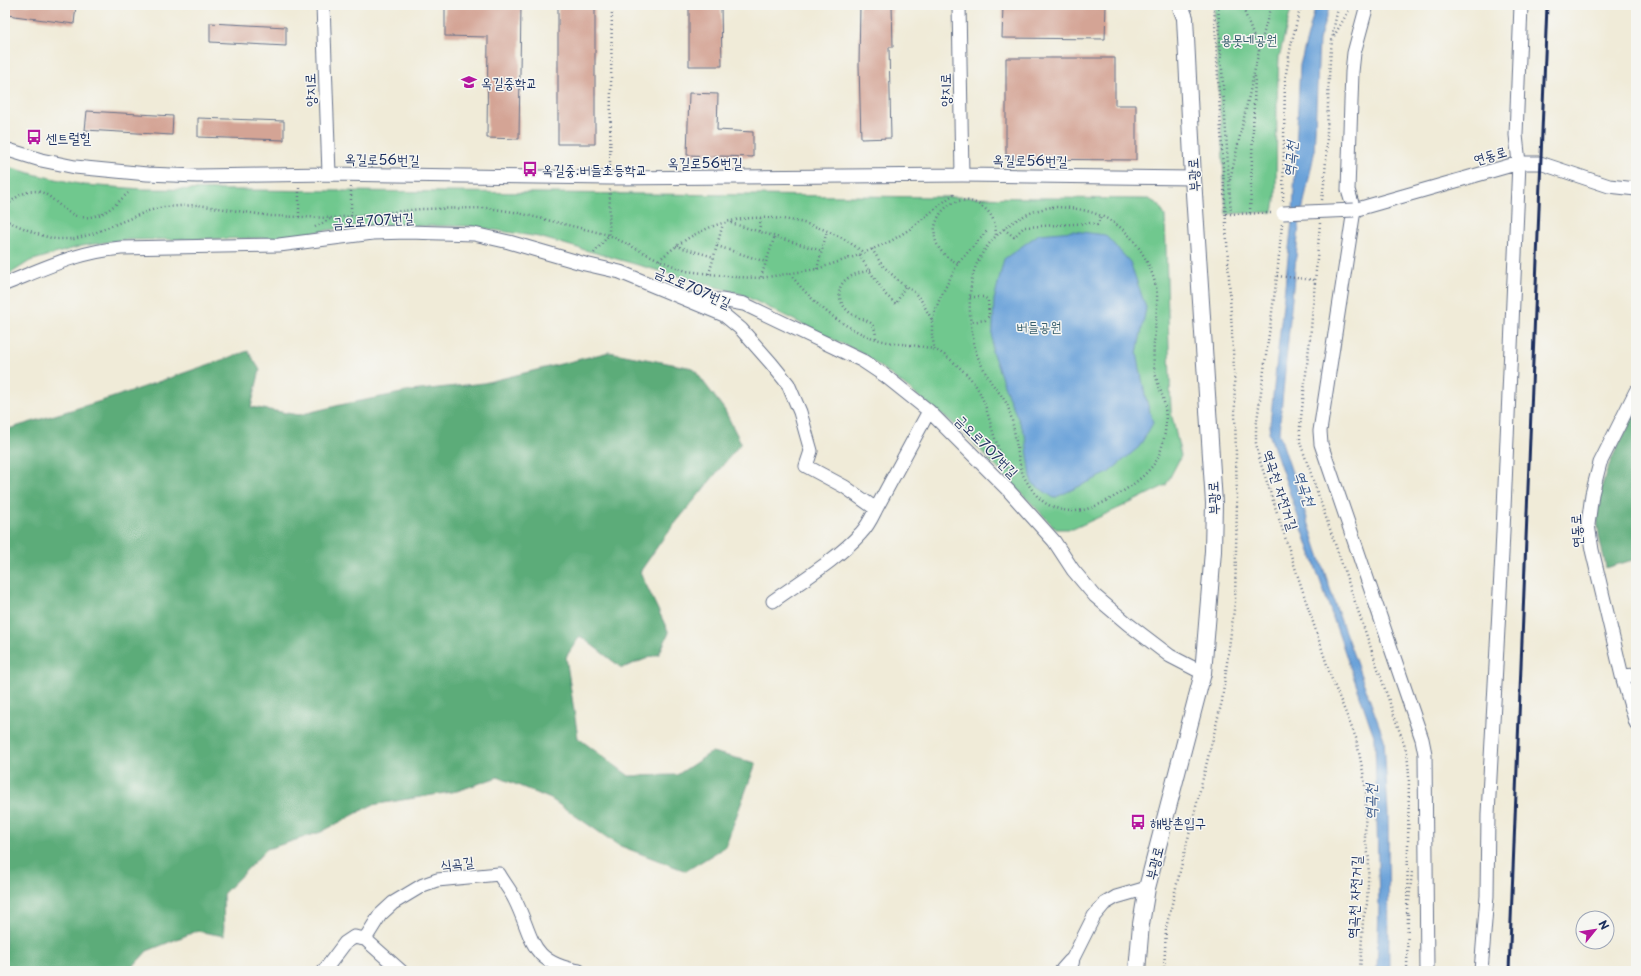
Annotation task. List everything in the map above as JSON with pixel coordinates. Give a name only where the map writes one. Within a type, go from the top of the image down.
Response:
[{"type":"main road","name":"부광로","points":[[1137,971],[1141,924],[1148,888],[1203,673],[1213,551],[1214,503],[1193,178],[1185,9]]},
{"type":"street","name":"양지로","points":[[323,5],[329,174]]},
{"type":"street","name":"양지로","points":[[959,5],[962,175]]},
{"type":"street","points":[[1367,5],[1354,54],[1352,72],[1348,190],[1354,210],[1320,431],[1322,444],[1419,731],[1425,754],[1427,971]]},
{"type":"street","points":[[1481,971],[1487,896],[1488,814],[1502,554],[1519,163],[1516,135],[1521,5]]},
{"type":"street","name":"옥길로56번길","points":[[5,149],[75,168],[112,172],[197,176],[351,174],[610,178],[962,175],[1193,178]]},
{"type":"street","name":"연동로","points":[[1283,213],[1354,210],[1519,163],[1540,163],[1609,186],[1636,189]]},
{"type":"street","name":"금오로707번길","points":[[5,284],[78,255],[121,248],[280,245],[373,233],[408,232],[474,234],[508,242],[585,264],[620,272],[724,315],[741,329],[788,384],[800,412],[811,451],[806,466],[845,487],[876,509]]},
{"type":"street","name":"금오로707번길","points":[[684,299],[721,300],[744,304],[863,362],[884,375],[929,411],[1009,491],[1054,541],[1073,570],[1095,596],[1128,624],[1170,656],[1203,673]]},
{"type":"street","name":"연동로","points":[[1636,391],[1600,463],[1592,494],[1588,525],[1592,550],[1622,676],[1636,723]]},
{"type":"street","points":[[773,601],[848,546],[866,527],[929,411]]},
{"type":"street","points":[[1622,676],[1636,675]]},
{"type":"street","name":"식곡길","points":[[365,939],[380,915],[393,903],[424,885],[438,880],[498,874],[515,900],[532,943],[541,954],[554,964],[579,971]]},
{"type":"street","points":[[1068,968],[1094,916],[1104,904],[1116,897],[1148,888]]},
{"type":"street","points":[[324,971],[345,943],[354,937],[365,939],[401,971]]},
{"type":"path","points":[[585,264],[609,235],[612,5]]},
{"type":"path","points":[[1218,5],[1231,214]]},
{"type":"path","points":[[1242,5],[1259,51]]},
{"type":"path","points":[[1229,182],[1271,5]]},
{"type":"path","name":"역곡천 자전거길","points":[[1301,5],[1291,45],[1285,79],[1283,213],[1278,276],[1256,428],[1256,444],[1259,458],[1331,676],[1356,738],[1363,772],[1366,791],[1365,838],[1368,859],[1367,904],[1363,919],[1360,971]]},
{"type":"path","points":[[1322,202],[1326,156],[1328,79],[1335,20],[1339,5]]},
{"type":"path","points":[[1333,38],[1352,5]]},
{"type":"path","points":[[1250,213],[1255,70]]},
{"type":"path","points":[[351,174],[351,216]]},
{"type":"path","points":[[298,217],[299,175]]},
{"type":"path","points":[[5,209],[18,196],[29,192],[38,191],[47,195],[68,213],[81,217],[95,216],[105,212],[128,193]]},
{"type":"path","points":[[958,262],[948,259],[941,252],[936,243],[934,233],[935,223],[940,213],[947,206],[957,202],[967,201],[978,203],[993,217],[996,227],[996,238]]},
{"type":"path","points":[[1064,207],[1102,215],[1114,222],[1135,240],[1148,264],[1157,292],[1154,368],[1166,411],[1165,427],[1159,456],[1144,476],[1134,484],[1096,505],[1084,510],[1074,511],[1052,507],[1044,502],[1037,495],[1023,475],[1007,405],[990,381],[977,355],[973,341],[970,297],[974,272],[986,250],[1004,229],[1026,214],[1039,209],[1064,207]]},
{"type":"path","points":[[1226,214],[1283,213]]},
{"type":"path","points":[[1004,229],[1014,237],[1024,227],[1092,223],[1097,225],[1102,215]]},
{"type":"path","points":[[1321,217],[1300,442],[1407,752],[1409,775],[1407,915]]},
{"type":"path","points":[[759,231],[761,218]]},
{"type":"path","points":[[659,260],[676,246],[702,230],[723,223],[761,218],[779,218],[790,220],[827,231],[841,237],[864,253]]},
{"type":"path","points":[[729,222],[822,250]]},
{"type":"path","points":[[709,274],[723,223]]},
{"type":"path","points":[[817,269],[827,231]]},
{"type":"path","points":[[935,350],[932,336],[932,320],[940,298],[958,262],[987,231]]},
{"type":"path","points":[[761,278],[775,236]]},
{"type":"path","points":[[676,246],[714,256]]},
{"type":"path","points":[[717,246],[766,262]]},
{"type":"path","points":[[872,249],[882,265],[914,292],[921,300],[932,320]]},
{"type":"path","points":[[859,255],[871,270],[886,295],[896,304],[906,286]]},
{"type":"path","points":[[871,270],[850,276],[844,280],[839,288],[839,298],[848,311],[854,316],[871,324],[875,330],[876,339]]},
{"type":"path","points":[[790,274],[806,294],[827,312],[848,326],[876,339],[935,350],[956,364],[968,376],[984,402],[996,444],[1013,479],[1009,491]]},
{"type":"path","points":[[1278,276],[1315,280]]},
{"type":"path","points":[[970,297],[984,297],[988,300],[989,316],[985,320],[971,322]]},
{"type":"green space","name":"용못네공원","points":[[1214,5],[1292,5],[1279,57],[1276,196],[1273,212],[1226,214]]},
{"type":"green space","name":"버들공원","points":[[5,166],[37,175],[84,185],[142,189],[1149,199],[1159,205],[1165,216],[1171,412],[1181,456],[1166,485],[1073,529],[1056,529],[958,427],[865,355],[741,294],[539,237],[469,226],[354,226],[279,238],[121,240],[82,246],[30,261],[5,277]]},
{"type":"green space","points":[[248,351],[260,370],[251,407],[299,415],[411,391],[484,383],[609,352],[693,368],[724,409],[741,443],[664,537],[640,572],[669,633],[659,654],[622,668],[580,636],[566,657],[578,738],[629,776],[677,775],[712,752],[756,763],[725,847],[686,871],[618,845],[551,799],[498,777],[457,791],[372,805],[321,832],[267,849],[223,894],[224,936],[197,931],[147,951],[129,971],[5,971],[5,430],[111,398]]},
{"type":"green space","points":[[1636,413],[1636,559],[1606,568],[1598,528],[1599,497],[1614,454]]},
{"type":"water","points":[[1316,5],[1330,5],[1319,40],[1314,154],[1299,226],[1279,433],[1337,610],[1384,739],[1388,814],[1389,971],[1377,971],[1379,906],[1375,739],[1269,433],[1293,212],[1300,65]]},
{"type":"water","points":[[1073,231],[1105,235],[1130,262],[1146,308],[1137,353],[1145,395],[1153,423],[1139,447],[1108,473],[1054,498],[1032,483],[1025,434],[1008,396],[992,351],[994,300],[1004,259],[1039,234]]},
{"type":"building","points":[[8,5],[76,5],[74,24],[7,15]]},
{"type":"building","points":[[445,5],[521,5],[519,139],[487,138],[488,37],[445,36]]},
{"type":"building","points":[[558,5],[595,5],[595,144],[558,144]]},
{"type":"building","points":[[689,5],[721,5],[722,66],[689,66]]},
{"type":"building","points":[[860,5],[892,5],[893,47],[889,47],[891,138],[861,139],[859,65]]},
{"type":"building","points":[[1003,5],[1106,5],[1105,39],[1002,38]]},
{"type":"building","points":[[210,23],[286,27],[286,46],[210,42]]},
{"type":"building","points":[[1006,58],[1115,58],[1115,105],[1136,105],[1136,160],[1006,159]]},
{"type":"building","points":[[689,93],[718,94],[717,130],[753,132],[753,157],[687,155]]},
{"type":"building","points":[[87,111],[173,116],[172,135],[85,130]]},
{"type":"building","points":[[198,118],[284,121],[284,140],[198,137]]},
{"type":"railway","points":[[1509,971],[1547,5]]},
{"type":"place","name":"옥길중학교","points":[[469,82]]},
{"type":"place","name":"센트럴힐","points":[[34,137]]},
{"type":"place","name":"옥길중.버들초등학교","points":[[530,169]]},
{"type":"place","name":"해방촌입구","points":[[1138,822]]},
{"type":"water label","name":"역곡천","points":[[1289,159]]},
{"type":"water label","name":"역곡천","points":[[1306,488]]},
{"type":"water label","name":"역곡천","points":[[1369,802]]}]
